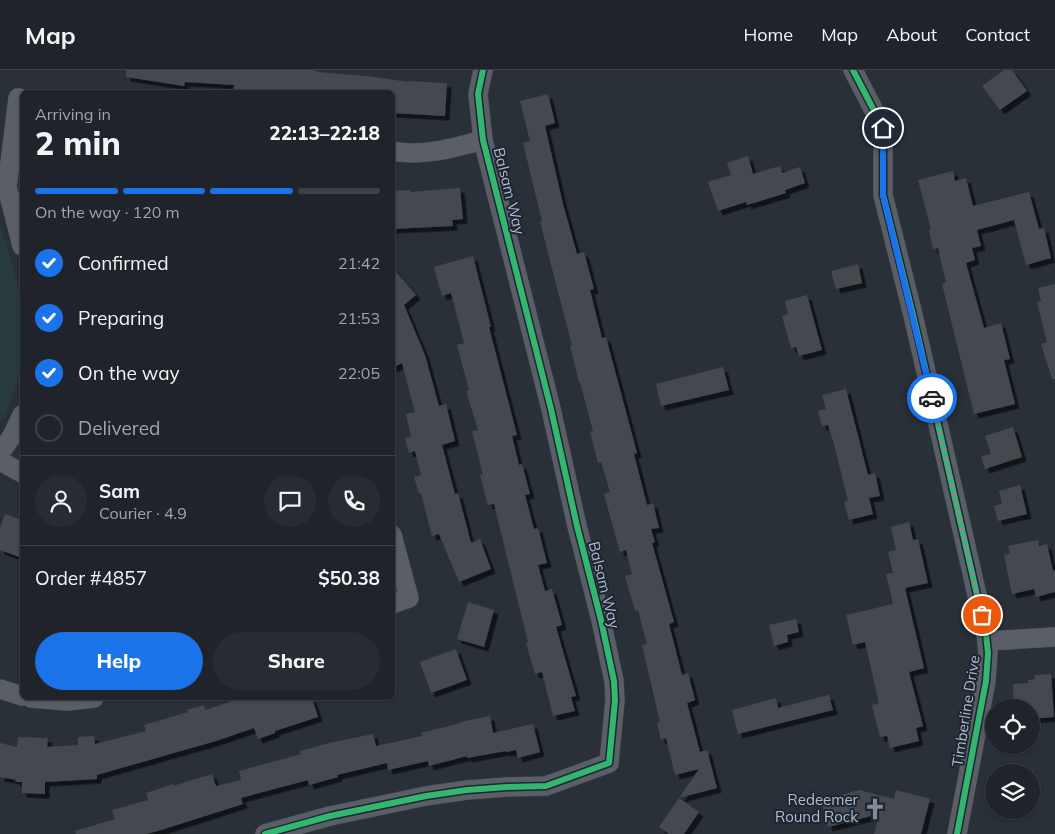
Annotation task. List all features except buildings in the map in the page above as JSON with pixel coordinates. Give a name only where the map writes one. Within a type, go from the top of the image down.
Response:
[{"type":"street","name":"Balsam Way","points":[[265,834],[330,816],[426,796],[467,790],[546,786],[609,763],[615,700],[614,681],[551,409],[484,140],[478,94],[483,70]]},
{"type":"street","name":"Timberline Drive","points":[[853,70],[883,128],[883,195],[915,325],[987,641],[986,682],[958,834]]},
{"type":"street","points":[[20,98],[18,98],[8,186],[20,237]]},
{"type":"street","points":[[395,151],[440,151],[484,140]]},
{"type":"street","points":[[0,453],[12,436],[20,419]]},
{"type":"street","points":[[0,461],[20,472]]},
{"type":"street","points":[[395,546],[409,598],[395,603]]},
{"type":"street","points":[[987,641],[1055,637]]},
{"type":"street","points":[[0,689],[20,695]]},
{"type":"street","points":[[55,700],[76,700]]},
{"type":"green space","points":[[0,226],[14,270],[20,300],[20,366],[14,393],[0,422]]},
{"type":"cycle path","points":[[265,834],[330,816],[426,796],[467,790],[546,786],[609,763],[615,700],[614,681],[551,409],[483,140],[478,94],[483,70]]},
{"type":"cycle path","points":[[853,70],[883,128],[883,195],[913,315],[986,634],[988,653],[986,681],[957,834]]},
{"type":"way so far","points":[[932,398],[982,615]]},
{"type":"place","name":"Redeemer Round Rock","points":[[875,809]]},
{"type":"route","points":[[883,128],[883,195],[932,398]]}]
